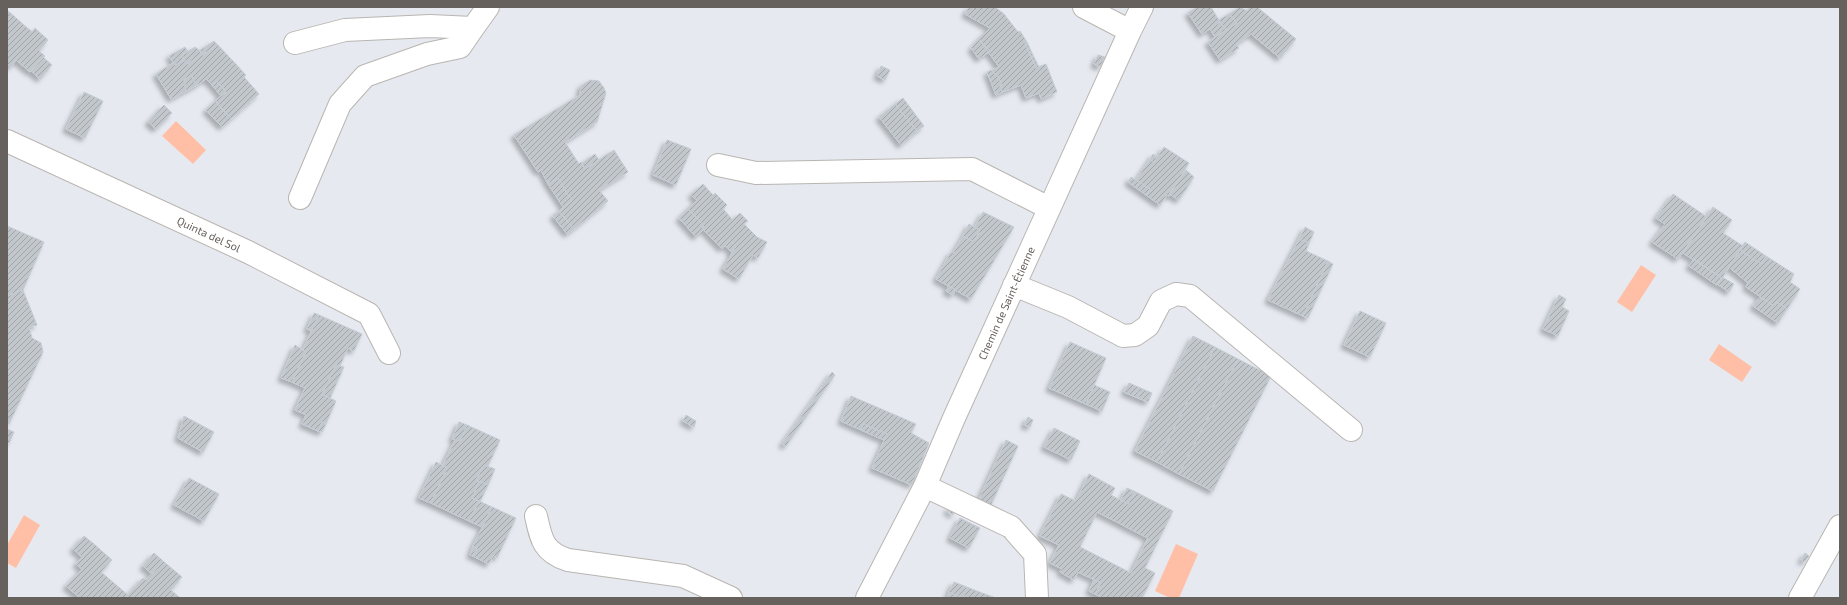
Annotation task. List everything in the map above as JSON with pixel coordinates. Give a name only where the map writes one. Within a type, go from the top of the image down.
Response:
[{"type":"street","points":[[300,198],[340,104],[365,76],[427,54],[460,47],[488,7]]},
{"type":"street","points":[[1084,7],[1130,31]]},
{"type":"street","name":"Chemin de Saint-Étienne","points":[[867,598],[925,486],[1014,285],[1142,7]]},
{"type":"street","points":[[295,43],[344,30],[430,26],[473,28]]},
{"type":"street","name":"Quinta del Sol","points":[[7,141],[248,252],[369,314],[389,353]]},
{"type":"street","points":[[718,165],[756,173],[972,169],[1049,208]]},
{"type":"street","points":[[1014,285],[1068,307],[1124,336],[1135,335],[1148,326],[1161,301],[1176,294],[1190,296],[1351,430]]},
{"type":"street","points":[[925,486],[1011,527],[1036,554],[1037,598]]},
{"type":"street","points":[[536,516],[541,540],[548,550],[558,557],[568,560],[683,576],[731,598]]},
{"type":"street","points":[[1800,598],[1840,526]]},
{"type":"shaded area","points":[[176,121],[206,150],[193,164],[162,136]]},
{"type":"shaded area","points":[[1641,265],[1656,275],[1632,312],[1617,302]]},
{"type":"shaded area","points":[[1719,344],[1752,367],[1742,382],[1709,360]]},
{"type":"shaded area","points":[[24,515],[40,525],[16,568],[7,563],[7,545]]},
{"type":"shaded area","points":[[1176,544],[1198,554],[1179,598],[1170,598],[1155,591]]},
{"type":"building","points":[[969,7],[995,7],[1004,14],[1018,32],[1020,31],[1027,42],[1025,43],[1036,68],[1046,64],[1057,92],[1041,99],[1039,93],[1026,98],[1021,85],[1002,92],[1000,86],[1002,85],[997,74],[995,75],[992,70],[999,67],[979,39],[990,28],[965,14]]},
{"type":"building","points":[[1197,7],[1211,7],[1220,22],[1202,34],[1188,13]]},
{"type":"building","points":[[1240,7],[1247,11],[1250,7],[1257,7],[1296,39],[1280,58],[1251,34],[1236,44],[1239,48],[1220,60],[1208,42],[1237,23],[1229,14]]},
{"type":"building","points":[[7,10],[32,32],[35,28],[48,40],[39,51],[45,56],[30,72],[16,60],[11,67],[7,64]]},
{"type":"building","points":[[1229,14],[1237,23],[1226,30],[1219,20]]},
{"type":"building","points":[[1220,22],[1226,30],[1215,37],[1210,29]]},
{"type":"building","points":[[979,39],[990,51],[979,59],[971,48]]},
{"type":"building","points":[[214,41],[218,45],[204,54],[199,51]]},
{"type":"building","points":[[1027,42],[1032,53],[1030,54],[1025,43]]},
{"type":"building","points":[[218,45],[246,75],[244,77],[259,94],[231,119],[215,101],[226,92],[217,81],[212,85],[206,79],[197,85],[191,75],[184,80],[186,91],[171,99],[156,74],[173,63],[175,65],[184,60],[187,64]]},
{"type":"building","points":[[185,47],[188,52],[182,55],[184,60],[175,65],[169,56]]},
{"type":"building","points":[[195,47],[204,54],[187,64],[182,55]]},
{"type":"building","points":[[1032,53],[1039,67],[1036,68],[1030,54]]},
{"type":"building","points":[[1098,55],[1105,57],[1100,67],[1094,64]]},
{"type":"building","points":[[43,57],[52,65],[40,79],[31,71]]},
{"type":"building","points":[[881,66],[890,70],[885,80],[877,76]]},
{"type":"building","points":[[992,70],[995,75],[997,74],[1002,85],[1000,86],[1002,92],[996,95],[987,72]]},
{"type":"building","points":[[191,75],[197,85],[186,91],[184,80]]},
{"type":"building","points":[[590,80],[599,81],[606,93],[597,122],[565,142],[579,164],[581,162],[585,169],[614,150],[628,172],[599,190],[608,201],[574,229],[559,211],[572,201],[558,178],[548,184],[541,170],[538,172],[514,135],[580,95],[581,86]]},
{"type":"building","points":[[217,81],[226,92],[221,96],[212,85]]},
{"type":"building","points":[[84,92],[103,101],[85,138],[66,129]]},
{"type":"building","points":[[903,98],[924,126],[917,131],[895,104]]},
{"type":"building","points":[[216,101],[231,119],[222,127],[206,110]]},
{"type":"building","points":[[895,104],[917,131],[901,145],[879,117]]},
{"type":"building","points":[[164,105],[172,113],[156,129],[148,122]]},
{"type":"building","points":[[667,140],[691,149],[676,185],[653,175]]},
{"type":"building","points":[[1164,147],[1189,163],[1169,196],[1167,195],[1160,205],[1146,195],[1150,189],[1136,180],[1150,159],[1154,162]]},
{"type":"building","points":[[595,154],[599,160],[585,169],[582,163]]},
{"type":"building","points":[[1153,154],[1157,157],[1154,162],[1150,159]]},
{"type":"building","points":[[1186,170],[1194,177],[1179,200],[1169,194]]},
{"type":"building","points":[[1131,177],[1150,189],[1146,195],[1128,182]]},
{"type":"building","points":[[558,178],[572,201],[563,207],[548,184]]},
{"type":"building","points":[[703,184],[713,195],[715,193],[727,205],[723,209],[733,220],[740,213],[748,221],[744,224],[757,237],[767,242],[758,258],[753,255],[739,279],[723,269],[736,246],[730,240],[722,249],[702,228],[704,226],[688,209],[697,200],[691,195]]},
{"type":"building","points":[[1673,194],[1707,217],[1678,259],[1652,242],[1665,224],[1656,218]]},
{"type":"building","points":[[1713,207],[1732,220],[1723,233],[1743,246],[1722,278],[1683,253]]},
{"type":"building","points":[[688,209],[704,226],[702,228],[704,229],[696,237],[679,218]]},
{"type":"building","points":[[559,211],[574,229],[567,234],[553,216]]},
{"type":"building","points":[[983,212],[1014,227],[971,299],[936,279],[951,252],[953,253],[963,236],[974,242],[980,230],[975,227]]},
{"type":"building","points":[[969,224],[980,230],[974,242],[963,236]]},
{"type":"building","points":[[7,226],[44,242],[23,290],[7,296]]},
{"type":"building","points":[[1305,227],[1314,232],[1309,243],[1299,239]]},
{"type":"building","points":[[1299,239],[1309,243],[1306,251],[1328,261],[1303,316],[1268,300]]},
{"type":"building","points":[[730,240],[736,246],[732,253],[725,245]]},
{"type":"building","points":[[1745,242],[1766,256],[1761,264],[1740,250]]},
{"type":"building","points":[[1740,250],[1761,264],[1766,256],[1794,274],[1790,282],[1800,289],[1787,309],[1777,302],[1774,306],[1746,287],[1748,283],[1729,267]]},
{"type":"building","points":[[1694,259],[1722,278],[1717,285],[1689,266]]},
{"type":"building","points":[[1328,261],[1333,264],[1308,318],[1303,316]]},
{"type":"building","points":[[1722,277],[1734,284],[1729,292],[1717,284]]},
{"type":"building","points":[[949,286],[955,290],[953,295],[946,291]]},
{"type":"building","points":[[23,290],[37,325],[29,327],[32,338],[41,343],[43,352],[9,424],[7,423],[7,296]]},
{"type":"building","points":[[1559,295],[1566,299],[1562,307],[1569,311],[1558,336],[1543,329]]},
{"type":"building","points":[[1760,297],[1774,306],[1777,302],[1787,309],[1778,323],[1753,306]]},
{"type":"building","points":[[1360,311],[1386,323],[1370,357],[1344,345]]},
{"type":"building","points":[[314,313],[319,315],[311,331],[307,329]]},
{"type":"building","points":[[319,315],[362,334],[354,351],[348,348],[340,366],[336,365],[322,394],[336,401],[326,424],[322,422],[318,431],[302,424],[306,415],[295,410],[305,388],[292,382],[306,352],[303,349]]},
{"type":"building","points":[[1193,336],[1215,347],[1157,462],[1135,451]]},
{"type":"building","points":[[1070,342],[1106,358],[1086,404],[1049,388]]},
{"type":"building","points":[[295,345],[306,352],[292,382],[281,378]]},
{"type":"building","points":[[1215,347],[1238,359],[1179,474],[1157,462]]},
{"type":"building","points":[[1238,359],[1271,376],[1213,491],[1179,474]]},
{"type":"building","points":[[336,365],[344,367],[330,398],[322,394]]},
{"type":"building","points":[[832,372],[835,375],[786,446],[782,444]]},
{"type":"building","points":[[1129,383],[1152,393],[1148,402],[1138,398],[1140,393],[1136,391],[1133,396],[1124,392]]},
{"type":"building","points":[[1094,385],[1110,392],[1102,411],[1086,404]]},
{"type":"building","points":[[1136,391],[1140,393],[1138,398],[1133,396]]},
{"type":"building","points":[[851,396],[916,424],[911,433],[929,443],[912,485],[872,468],[887,434],[863,424],[861,430],[841,421]]},
{"type":"building","points":[[686,415],[696,421],[694,427],[683,421]]},
{"type":"building","points":[[184,416],[214,432],[203,452],[178,438]]},
{"type":"building","points":[[1028,417],[1033,420],[1030,427],[1024,425]]},
{"type":"building","points":[[322,422],[326,424],[322,432],[318,431]]},
{"type":"building","points":[[459,422],[467,425],[460,441],[452,439]]},
{"type":"building","points":[[863,424],[887,434],[884,440],[861,430]]},
{"type":"building","points":[[467,425],[500,440],[488,466],[484,465],[476,480],[479,481],[472,498],[479,501],[469,521],[431,503],[447,468],[443,465],[455,440],[460,441]]},
{"type":"building","points":[[1054,428],[1080,441],[1071,460],[1044,447]]},
{"type":"building","points":[[7,429],[14,432],[9,443],[7,442]]},
{"type":"building","points":[[1006,440],[1018,446],[991,505],[979,499]]},
{"type":"building","points":[[436,462],[447,468],[431,503],[419,498]]},
{"type":"building","points":[[484,465],[495,469],[488,485],[476,480]]},
{"type":"building","points":[[1089,474],[1115,488],[1111,495],[1128,504],[1134,491],[1173,511],[1145,568],[1155,573],[1142,598],[1103,598],[1095,594],[1101,583],[1078,572],[1074,580],[1060,572],[1062,569],[1050,563],[1059,545],[1040,536],[1061,494],[1076,501]],"holes":[[[1097,512],[1148,538],[1131,573],[1080,547]]]},
{"type":"building","points":[[189,478],[219,494],[204,521],[174,505]]},
{"type":"building","points":[[479,481],[488,485],[480,502],[472,498]]},
{"type":"building","points":[[1127,488],[1134,491],[1128,504],[1121,500]]},
{"type":"building","points":[[479,501],[492,507],[482,527],[469,521]]},
{"type":"building","points":[[492,507],[516,518],[497,558],[493,555],[489,564],[473,556],[477,548],[473,546]]},
{"type":"building","points":[[949,507],[955,511],[953,515],[947,511]]},
{"type":"building","points":[[960,518],[980,528],[969,548],[950,538]]},
{"type":"building","points":[[84,536],[94,544],[82,557],[73,549]]},
{"type":"building","points":[[94,544],[112,560],[101,572],[128,595],[126,598],[80,598],[66,586],[82,569],[76,564]]},
{"type":"building","points":[[473,546],[477,548],[473,556],[470,555]]},
{"type":"building","points":[[154,553],[163,561],[152,574],[143,566]]},
{"type":"building","points":[[1805,553],[1809,556],[1804,562],[1801,560]]},
{"type":"building","points":[[163,561],[182,577],[171,590],[180,598],[129,598],[127,596],[143,578],[146,580]]},
{"type":"building","points":[[1094,580],[1101,583],[1095,594],[1089,591]]},
{"type":"building","points":[[954,582],[967,587],[963,598],[949,592]]},
{"type":"building","points":[[967,587],[996,598],[963,598]]},
{"type":"building","points":[[949,592],[963,598],[947,598]]}]
